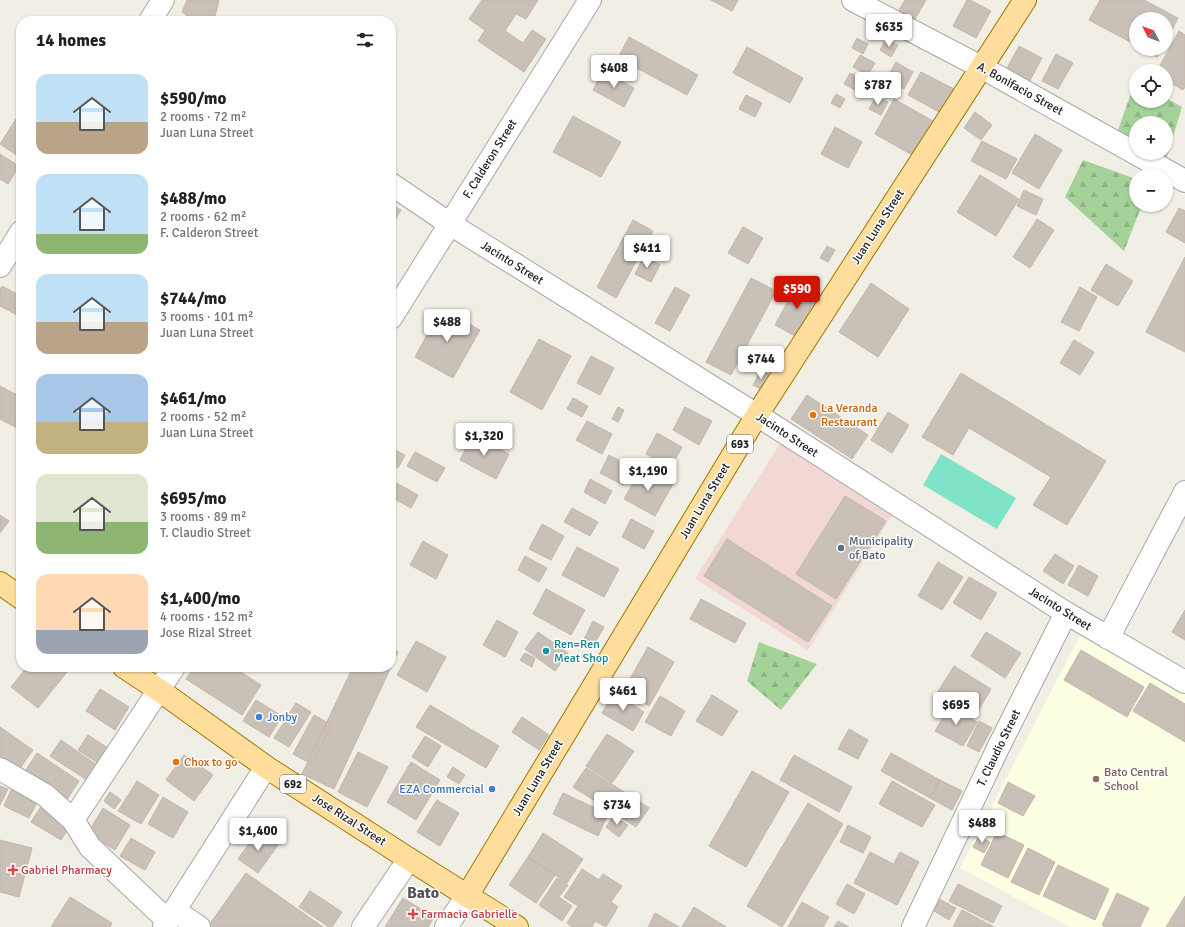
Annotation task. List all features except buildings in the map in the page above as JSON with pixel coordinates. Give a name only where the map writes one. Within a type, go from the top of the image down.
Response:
[{"type":"main road","name":"Juan Luna Street","points":[[467,896],[757,415],[1025,0]]},
{"type":"main road","points":[[0,583],[16,594]]},
{"type":"main road","name":"Jose Rizal Street","points":[[132,672],[266,767],[517,927]]},
{"type":"street","points":[[153,16],[163,0]]},
{"type":"street","name":"F. Calderon Street","points":[[396,310],[590,0]]},
{"type":"street","name":"A. Bonifacio Street","points":[[853,0],[981,67],[1185,181]]},
{"type":"street","name":"Jacinto Street","points":[[396,187],[450,224],[757,415],[1066,613],[1185,682]]},
{"type":"street","points":[[0,266],[16,240]]},
{"type":"street","points":[[1108,638],[1185,492]]},
{"type":"street","name":"T. Claudio Street","points":[[913,927],[996,752],[1066,613]]},
{"type":"street","points":[[73,820],[171,672]]},
{"type":"street","points":[[169,920],[266,767]]},
{"type":"street","points":[[0,769],[45,795],[73,820],[90,847],[169,920],[199,927]]},
{"type":"street","points":[[363,927],[409,859]]},
{"type":"street","name":"Juan Luna Street","points":[[446,927],[467,896]]},
{"type":"shaded area","points":[[781,442],[894,512],[808,650],[695,579]]},
{"type":"shaded area","name":"Bato Central School","points":[[1083,630],[1185,690],[1185,927],[1070,927],[960,868]]},
{"type":"green space","points":[[1129,99],[1129,108],[1173,108],[1173,102],[1182,107],[1173,137],[1173,116],[1129,116],[1129,137],[1118,130]]},
{"type":"green space","points":[[1083,160],[1129,176],[1129,212],[1139,212],[1124,251],[1065,197]]},
{"type":"green space","points":[[941,454],[1016,498],[997,529],[923,485]]},
{"type":"green space","points":[[759,642],[817,664],[781,710],[747,681]]},
{"type":"place","name":"La Veranda Restaurant","points":[[813,415]]},
{"type":"place","name":"Municipality of Bato","points":[[841,548]]},
{"type":"place","name":"Ren=Ren Meat Shop","points":[[546,651]]},
{"type":"place","name":"Jonby","points":[[259,717]]},
{"type":"place","name":"Chox to go","points":[[176,762]]},
{"type":"place","name":"Bato Central School","points":[[1096,779]]},
{"type":"place","name":"EZA Commercial","points":[[492,789]]},
{"type":"place","name":"Gabriel Pharmacy","points":[[13,870]]},
{"type":"place","name":"Farmacia Gabrielle","points":[[413,914]]},
{"type":"district","name":"Bato","points":[[423,893]]}]
